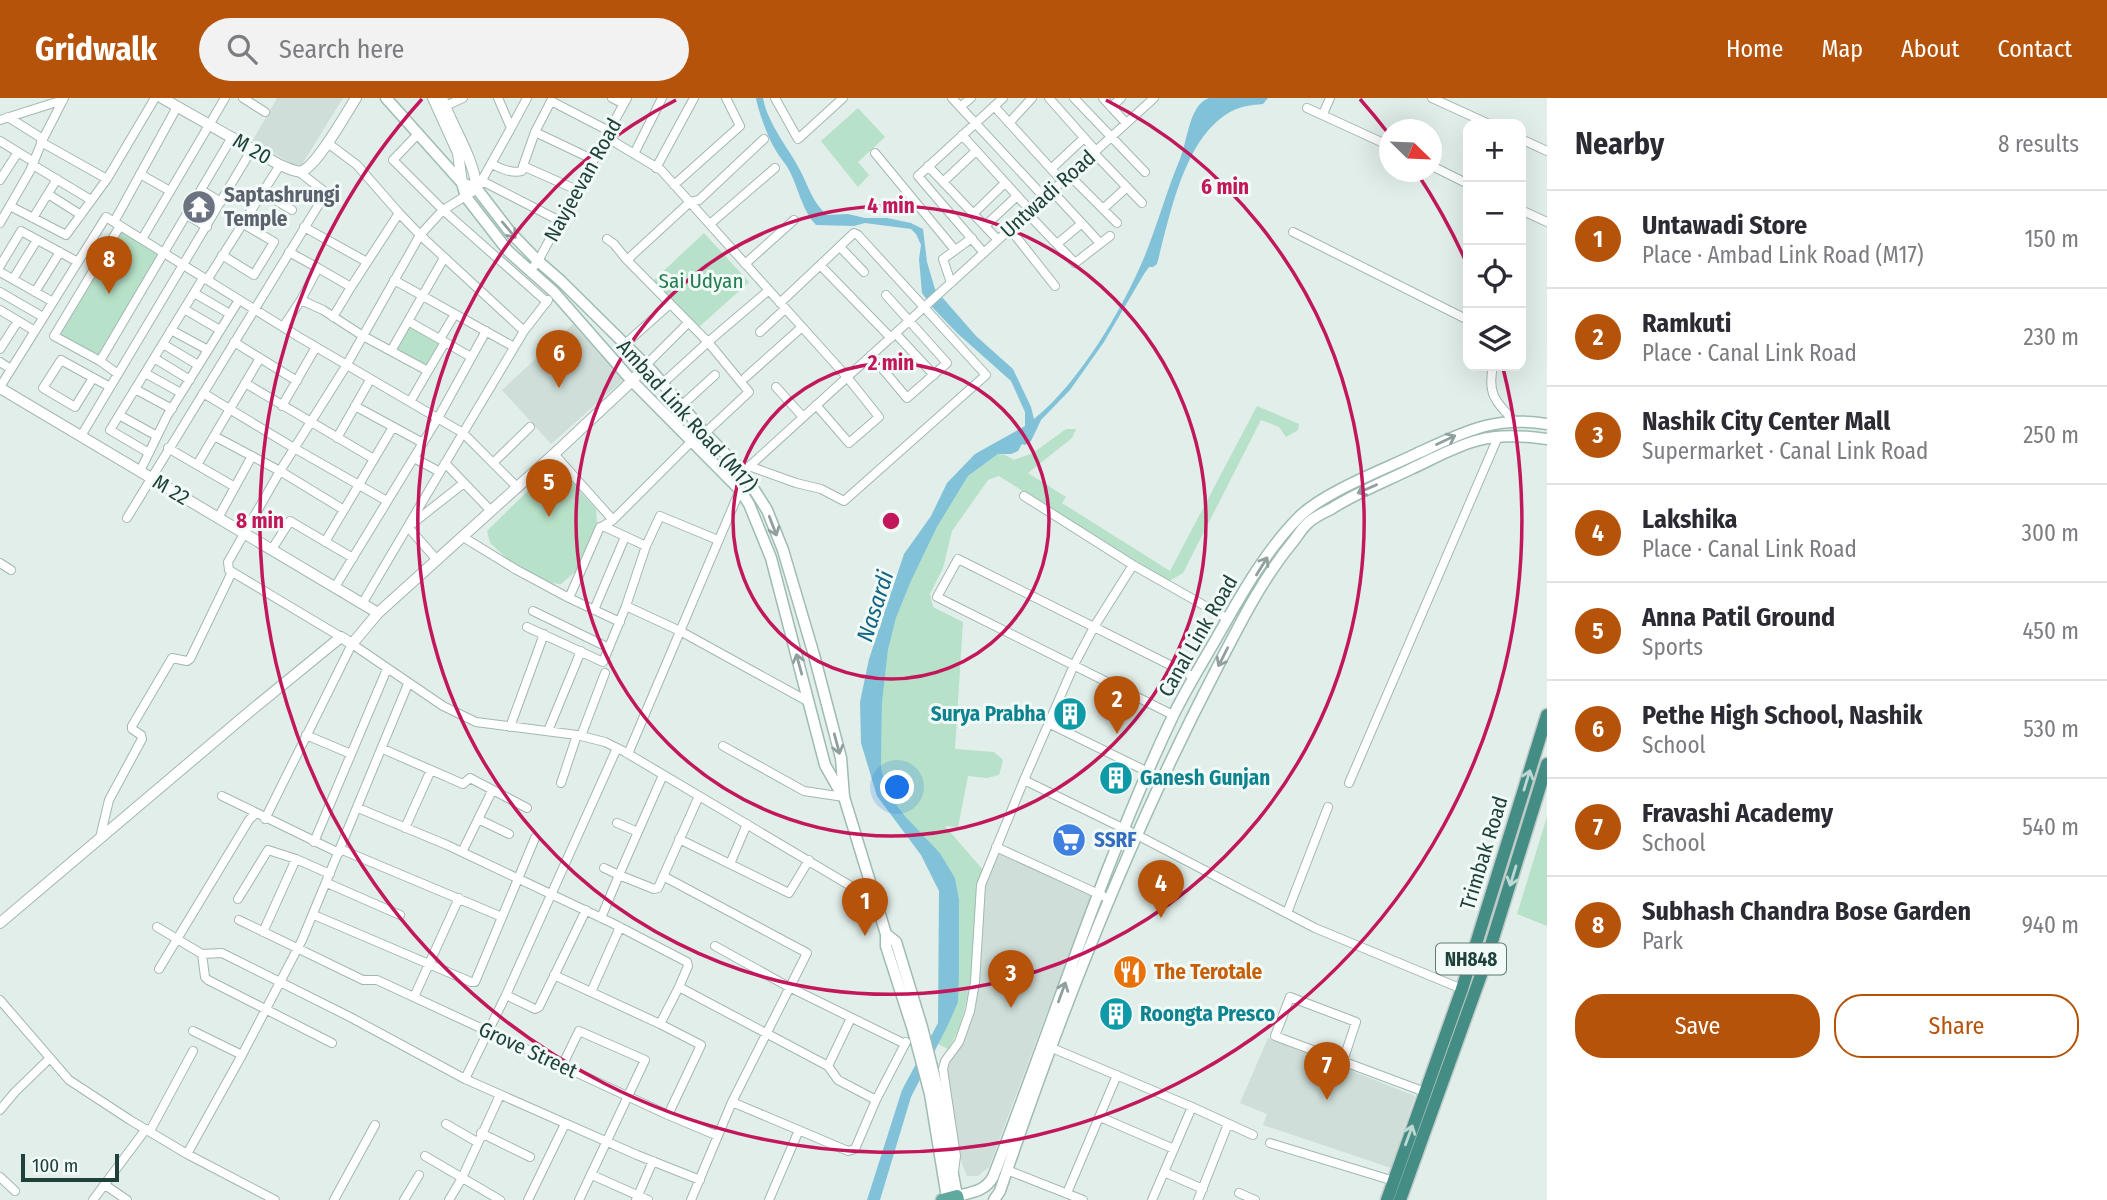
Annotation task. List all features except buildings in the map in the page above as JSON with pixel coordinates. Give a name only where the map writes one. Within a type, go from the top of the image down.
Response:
[{"type":"highway","name":"Trimbak Road","points":[[1387,1200],[1462,989],[1547,715]]},
{"type":"highway","name":"Trimbak Road","points":[[1400,1200],[1486,961],[1504,922],[1547,764]]},
{"type":"main road","points":[[386,98],[462,183],[466,197],[508,251],[740,490],[749,504],[771,558],[825,765],[844,797]]},
{"type":"main road","points":[[462,183],[479,185]]},
{"type":"main road","name":"Ambad Link Road (M17)","points":[[479,185],[510,232],[663,383],[705,433],[746,469],[767,510],[783,550],[814,655],[841,758],[844,797],[887,934],[896,942],[914,1035]]},
{"type":"main road","name":"Canal Link Road","points":[[997,1197],[1052,1048],[1123,828],[1147,772],[1194,677],[1275,545],[1301,514],[1334,493],[1468,430],[1499,422],[1547,424]]},
{"type":"main road","name":"Canal Link Road","points":[[950,1199],[981,1190],[993,1177],[1103,896],[1137,835],[1190,720],[1256,594],[1280,557],[1309,522],[1350,497],[1455,449],[1480,439],[1498,437],[1547,439]]},
{"type":"main road","points":[[914,1035],[936,1083],[951,1147],[953,1174],[950,1199]]},
{"type":"main road","points":[[914,1035],[930,1094],[950,1199]]},
{"type":"street","points":[[27,111],[33,98]]},
{"type":"street","points":[[10,206],[66,235],[107,178],[155,98]]},
{"type":"street","name":"M 20","points":[[162,98],[280,165],[298,171],[305,169],[329,144],[356,98]]},
{"type":"street","points":[[142,239],[225,98]]},
{"type":"street","points":[[243,98],[258,102],[265,111]]},
{"type":"street","points":[[433,98],[442,105],[467,154],[479,185],[560,221]]},
{"type":"street","points":[[442,105],[463,98]]},
{"type":"street","points":[[498,98],[511,128]]},
{"type":"street","points":[[527,98],[479,185],[466,197],[443,210],[419,235],[346,366],[244,533],[228,562],[229,570],[341,637],[443,706],[476,722],[548,731],[605,742],[876,901]]},
{"type":"street","points":[[612,98],[626,101]]},
{"type":"street","points":[[634,154],[662,98]]},
{"type":"street","points":[[656,168],[694,98]]},
{"type":"street","points":[[674,185],[740,126],[726,98]]},
{"type":"street","points":[[775,98],[798,139],[843,98]]},
{"type":"street","points":[[952,98],[1048,195],[1100,243]]},
{"type":"street","points":[[960,107],[971,98]]},
{"type":"street","points":[[984,253],[918,176],[1003,98]]},
{"type":"street","points":[[1009,123],[1032,98]]},
{"type":"street","points":[[1049,98],[1142,203]]},
{"type":"street","points":[[1074,98],[1145,172]]},
{"type":"street","points":[[1080,105],[1088,98]]},
{"type":"street","points":[[1103,98],[1126,123]]},
{"type":"street","points":[[1111,107],[1121,98]]},
{"type":"street","name":"Untwadi Road","points":[[746,469],[1153,98]]},
{"type":"street","points":[[1323,114],[1329,98]]},
{"type":"street","points":[[1432,98],[1478,119]]},
{"type":"street","points":[[4,119],[62,99]]},
{"type":"street","points":[[0,223],[33,163],[62,99]]},
{"type":"street","points":[[492,164],[511,172],[522,171],[535,132],[551,101],[608,134],[656,168],[710,224],[879,417],[849,443],[816,405]]},
{"type":"street","name":"Navjeevan Road","points":[[530,271],[626,101]]},
{"type":"street","points":[[442,105],[458,153],[462,183]]},
{"type":"street","points":[[118,374],[54,336],[117,224],[140,174],[177,107]]},
{"type":"street","points":[[993,107],[1051,169],[1067,179],[1117,223]]},
{"type":"street","points":[[1307,108],[1379,141]]},
{"type":"street","points":[[4,119],[107,178]]},
{"type":"street","points":[[535,132],[594,160]]},
{"type":"street","points":[[362,604],[514,347],[550,297],[443,210],[393,160],[417,135]]},
{"type":"street","points":[[962,135],[1075,263],[1110,236]]},
{"type":"street","points":[[100,361],[232,137]]},
{"type":"street","points":[[1051,169],[1084,138]]},
{"type":"street","points":[[627,260],[690,202],[699,200],[764,139]]},
{"type":"street","points":[[0,141],[91,200]]},
{"type":"street","points":[[1526,141],[1547,151]]},
{"type":"street","points":[[329,144],[357,165],[419,235],[524,331]]},
{"type":"street","points":[[80,436],[252,149]]},
{"type":"street","points":[[943,182],[976,151]]},
{"type":"street","points":[[0,180],[18,152]]},
{"type":"street","points":[[875,153],[956,250]]},
{"type":"street","points":[[0,161],[9,166]]},
{"type":"street","points":[[149,453],[110,430],[194,293],[280,165]]},
{"type":"street","points":[[523,166],[577,190]]},
{"type":"street","points":[[928,166],[998,240]]},
{"type":"street","points":[[710,224],[775,168]]},
{"type":"street","points":[[127,518],[325,194],[298,171]]},
{"type":"street","points":[[1442,171],[1464,182]]},
{"type":"street","points":[[140,174],[170,191]]},
{"type":"street","points":[[33,218],[57,179]]},
{"type":"street","points":[[973,214],[1005,183]]},
{"type":"street","points":[[1103,209],[1126,187]]},
{"type":"street","points":[[201,190],[221,202]]},
{"type":"street","points":[[262,192],[292,210]]},
{"type":"street","points":[[48,194],[81,215]]},
{"type":"street","points":[[985,226],[1017,196]]},
{"type":"street","points":[[1526,212],[1547,222]]},
{"type":"street","points":[[333,317],[400,213]]},
{"type":"street","points":[[187,215],[206,227]]},
{"type":"street","points":[[0,388],[106,217],[346,366],[463,433],[517,488]]},
{"type":"street","points":[[745,264],[794,220]]},
{"type":"street","points":[[222,255],[254,275],[274,242],[242,223]]},
{"type":"street","points":[[1057,244],[1081,224]]},
{"type":"street","points":[[304,227],[367,262]]},
{"type":"street","points":[[1010,229],[1055,286]]},
{"type":"street","points":[[0,265],[21,231],[78,262]]},
{"type":"street","points":[[1293,232],[1463,317]]},
{"type":"street","points":[[628,754],[740,490],[746,469],[821,489],[844,500],[986,375],[858,234],[853,233],[820,265],[760,332]]},
{"type":"street","points":[[607,239],[708,342],[749,392],[705,433]]},
{"type":"street","points":[[951,284],[943,259],[972,239]]},
{"type":"street","points":[[13,279],[37,240]]},
{"type":"street","points":[[839,247],[864,272]]},
{"type":"street","points":[[36,292],[60,252]]},
{"type":"street","points":[[289,252],[351,287]]},
{"type":"street","points":[[391,351],[444,258]]},
{"type":"street","points":[[820,265],[934,375]]},
{"type":"street","points":[[283,327],[318,268]]},
{"type":"street","points":[[0,272],[53,302]]},
{"type":"street","points":[[394,280],[514,347]]},
{"type":"street","points":[[663,383],[769,290]]},
{"type":"street","points":[[0,292],[43,317]]},
{"type":"street","points":[[194,293],[230,314]]},
{"type":"street","points":[[871,355],[907,398],[947,363],[886,295]]},
{"type":"street","points":[[140,471],[181,393],[239,300]]},
{"type":"street","points":[[301,300],[428,371]]},
{"type":"street","points":[[625,344],[670,304]]},
{"type":"street","points":[[184,309],[220,330]]},
{"type":"street","points":[[0,310],[35,331]]},
{"type":"street","points":[[410,402],[455,314]]},
{"type":"street","points":[[0,349],[18,321]]},
{"type":"street","points":[[408,321],[471,357]]},
{"type":"street","points":[[265,818],[352,644],[379,613],[632,381],[688,323]]},
{"type":"street","points":[[746,377],[802,327]]},
{"type":"street","points":[[172,330],[208,350]]},
{"type":"street","points":[[335,587],[438,418],[486,331]]},
{"type":"street","points":[[234,342],[296,381]]},
{"type":"street","points":[[163,344],[198,365]]},
{"type":"street","points":[[282,406],[316,347]]},
{"type":"street","points":[[154,358],[190,380]]},
{"type":"street","points":[[197,465],[260,358]]},
{"type":"street","points":[[93,378],[75,407],[43,388],[61,360],[110,387]]},
{"type":"street","points":[[0,362],[11,369]]},
{"type":"street","points":[[1492,371],[1489,382],[1496,402],[1515,422]]},
{"type":"street","points":[[145,373],[181,393]]},
{"type":"street","points":[[681,406],[715,375]]},
{"type":"street","points":[[337,438],[370,380]]},
{"type":"street","points":[[245,383],[374,459]]},
{"type":"street","points":[[776,387],[803,416]]},
{"type":"street","name":"M 22","points":[[0,388],[379,613]]},
{"type":"street","points":[[135,389],[172,409]]},
{"type":"street","points":[[203,393],[387,501]]},
{"type":"street","points":[[355,406],[423,443]]},
{"type":"street","points":[[119,415],[157,436]]},
{"type":"street","points":[[325,542],[393,427]]},
{"type":"street","points":[[493,463],[530,427]]},
{"type":"street","points":[[215,436],[344,510]]},
{"type":"street","points":[[1349,783],[1498,437]]},
{"type":"street","points":[[569,598],[600,527],[613,520],[691,442]]},
{"type":"street","points":[[168,449],[235,487]]},
{"type":"street","points":[[554,454],[613,520]]},
{"type":"street","points":[[218,517],[251,456]]},
{"type":"street","points":[[414,458],[440,472]]},
{"type":"street","points":[[445,463],[491,511]]},
{"type":"street","points":[[408,527],[464,482]]},
{"type":"street","points":[[1024,496],[1133,565],[1228,619]]},
{"type":"street","points":[[527,627],[603,662],[626,606],[646,546],[660,516],[718,540]]},
{"type":"street","points":[[272,549],[290,521],[353,558]]},
{"type":"street","points":[[603,526],[646,546]]},
{"type":"street","points":[[408,527],[437,560]]},
{"type":"street","points":[[463,537],[569,598],[620,621]]},
{"type":"street","points":[[594,610],[625,537]]},
{"type":"street","points":[[1174,715],[937,597],[958,559],[1194,677]]},
{"type":"street","points":[[0,563],[10,570]]},
{"type":"street","points":[[951,1147],[943,1066],[958,1042],[970,1011],[975,982],[981,885],[1074,665],[1133,565]]},
{"type":"street","points":[[100,838],[109,800],[142,739],[132,726],[172,658],[187,661],[190,659],[232,572]]},
{"type":"street","points":[[626,606],[680,631],[809,702]]},
{"type":"street","points":[[533,611],[609,648]]},
{"type":"street","points":[[510,727],[544,634]]},
{"type":"street","points":[[0,923],[341,637]]},
{"type":"street","points":[[548,731],[581,651]]},
{"type":"street","points":[[314,842],[387,669]]},
{"type":"street","points":[[561,783],[605,673]]},
{"type":"street","points":[[187,1154],[242,1055],[314,915],[408,684]]},
{"type":"street","points":[[1048,723],[1147,772]]},
{"type":"street","points":[[306,735],[351,754]]},
{"type":"street","points":[[723,746],[804,791],[844,797]]},
{"type":"street","points":[[465,1079],[506,995],[617,748]]},
{"type":"street","points":[[383,749],[463,783],[470,778],[527,808]]},
{"type":"street","points":[[405,828],[431,770]]},
{"type":"street","points":[[600,918],[663,775]]},
{"type":"street","points":[[1024,780],[1137,835],[1315,928],[1462,989]]},
{"type":"street","points":[[462,852],[492,790]]},
{"type":"street","points":[[222,796],[314,842],[502,917]]},
{"type":"street","points":[[604,868],[654,889],[658,888],[699,796]]},
{"type":"street","points":[[358,807],[551,894],[688,964],[660,1024]]},
{"type":"street","points":[[1287,913],[1328,807]]},
{"type":"street","points":[[159,969],[249,820],[256,814]]},
{"type":"street","points":[[478,819],[509,834]]},
{"type":"street","points":[[617,823],[638,832]]},
{"type":"street","points":[[730,864],[747,824]]},
{"type":"street","points":[[314,915],[428,965],[475,982],[535,838]]},
{"type":"street","points":[[679,839],[789,893],[809,860]]},
{"type":"street","points":[[996,847],[1103,896]]},
{"type":"street","points":[[237,899],[268,850],[330,874]]},
{"type":"street","points":[[263,932],[296,859]]},
{"type":"street","points":[[663,876],[806,952],[807,955],[732,1102],[691,1200]]},
{"type":"street","points":[[327,883],[400,915]]},
{"type":"street","points":[[414,997],[459,898]]},
{"type":"street","points":[[506,995],[537,1009],[586,911]]},
{"type":"street","name":"Grove Street","points":[[239,920],[363,980],[377,980],[718,1136]]},
{"type":"street","points":[[157,927],[202,954],[222,953],[350,1017],[465,1079],[699,1180]]},
{"type":"street","points":[[591,992],[620,927]]},
{"type":"street","points":[[715,946],[851,1018],[914,1035],[876,1100],[852,1151],[732,1102]]},
{"type":"street","points":[[202,954],[205,977],[208,980],[332,1043]]},
{"type":"street","points":[[554,975],[701,1045],[668,1115]]},
{"type":"street","points":[[679,987],[828,1066],[838,1080],[876,1100]]},
{"type":"street","points":[[1343,1061],[1356,1022],[1290,997],[1275,1035],[1343,1061],[1425,1092]]},
{"type":"street","points":[[0,1000],[69,1080],[187,1154],[275,1200]]},
{"type":"street","points":[[828,1066],[851,1018]]},
{"type":"street","points":[[193,1031],[242,1055]]},
{"type":"street","points":[[562,1066],[579,1031],[645,1060],[579,1200]]},
{"type":"street","points":[[1052,1048],[1253,1135]]},
{"type":"street","points":[[93,1200],[148,1130],[193,1051]]},
{"type":"street","points":[[0,1110],[15,1091],[50,1058]]},
{"type":"street","points":[[1067,1193],[1117,1074]]},
{"type":"street","points":[[449,1200],[500,1095]]},
{"type":"street","points":[[1152,1200],[1192,1107]]},
{"type":"street","points":[[1100,1117],[1174,1149]]},
{"type":"street","points":[[446,1124],[530,1157]]},
{"type":"street","points":[[528,1200],[565,1124]]},
{"type":"street","points":[[1198,1200],[1228,1124]]},
{"type":"street","points":[[334,1200],[375,1125]]},
{"type":"street","points":[[769,1200],[799,1130]]},
{"type":"street","points":[[1270,1143],[1394,1181]]},
{"type":"street","points":[[425,1156],[499,1200]]},
{"type":"street","points":[[637,1198],[653,1161]]},
{"type":"street","points":[[1007,1171],[1083,1200]]},
{"type":"street","points":[[1164,1172],[1203,1189]]},
{"type":"street","points":[[404,1200],[419,1175]]},
{"type":"street","points":[[592,1175],[637,1198],[648,1200]]},
{"type":"street","points":[[0,1177],[15,1191]]},
{"type":"street","points":[[104,1185],[127,1200]]},
{"type":"street","points":[[1239,1193],[1255,1200]]},
{"type":"shaded area","points":[[277,98],[343,98],[301,166],[290,163],[253,140]]},
{"type":"shaded area","points":[[573,324],[623,380],[551,444],[502,390]]},
{"type":"shaded area","points":[[997,849],[1091,895],[989,1167],[978,1176],[967,1176],[962,1164],[944,1074],[966,1035],[980,981],[983,888]]},
{"type":"shaded area","points":[[1268,1038],[1415,1096],[1391,1168],[1263,1125],[1267,1114],[1240,1103]]},
{"type":"green space","points":[[858,108],[885,137],[858,162],[869,175],[858,187],[821,141]]},
{"type":"green space","points":[[120,226],[165,253],[100,361],[55,333]]},
{"type":"green space","name":"Sai Udyan","points":[[704,233],[749,282],[698,328],[654,280]]},
{"type":"green space","points":[[408,324],[441,343],[426,369],[393,350]]},
{"type":"green space","points":[[1257,406],[1299,424],[1298,430],[1286,437],[1279,427],[1261,420],[1183,573],[1169,581],[999,476],[988,480],[952,531],[943,568],[930,594],[933,607],[963,622],[955,749],[994,752],[1003,760],[999,775],[987,778],[968,776],[958,827],[945,826],[983,870],[965,1009],[948,1049],[938,1044],[948,1025],[959,973],[959,899],[955,878],[940,853],[890,797],[881,769],[882,703],[888,650],[896,618],[911,581],[937,527],[968,476],[998,454],[1014,460],[1033,453],[1066,429],[1076,429],[1072,438],[1028,473],[1066,497],[1062,503],[1170,571]]},
{"type":"green space","points":[[555,464],[596,509],[597,525],[582,566],[561,584],[536,582],[490,543],[487,531]]},
{"type":"green space","points":[[1547,817],[1547,926],[1517,914]]},
{"type":"water","points":[[756,98],[763,98],[774,127],[815,200],[827,215],[887,218],[911,223],[923,229],[927,262],[935,289],[976,336],[1013,369],[1034,419],[1082,367],[1123,302],[1148,248],[1190,123],[1200,104],[1209,98],[1268,98],[1263,104],[1232,111],[1216,123],[1202,139],[1181,179],[1157,264],[1149,267],[1144,274],[1104,342],[1070,390],[1041,420],[1031,441],[1022,444],[1018,451],[1011,454],[998,454],[968,476],[937,527],[896,618],[888,650],[882,703],[881,769],[890,797],[940,853],[955,878],[959,899],[959,973],[958,1002],[911,1097],[880,1200],[867,1200],[902,1090],[938,1023],[939,891],[921,855],[877,796],[861,743],[860,702],[869,659],[904,554],[931,516],[947,483],[975,454],[1025,426],[1025,412],[1011,381],[957,333],[922,293],[919,259],[921,245],[911,229],[865,223],[854,226],[816,225],[769,138]]},
{"type":"place","name":"Saptashrungi Temple","points":[[199,207]]},
{"type":"place","name":"Subhash Chandra Bose Garden","points":[[109,294]]},
{"type":"place","name":"Pethe High School, Nashik","points":[[559,388]]},
{"type":"place","name":"Anna Patil Ground","points":[[549,517]]},
{"type":"place","name":"Surya Prabha","points":[[1070,714]]},
{"type":"place","name":"Ramkuti","points":[[1117,734]]},
{"type":"place","name":"Ganesh Gunjan","points":[[1116,778]]},
{"type":"place","name":"SSRF","points":[[1069,840]]},
{"type":"place","name":"Lakshika","points":[[1161,918]]},
{"type":"place","name":"Untawadi Store","points":[[865,936]]},
{"type":"place","name":"The Terotale","points":[[1130,972]]},
{"type":"place","name":"Nashik City Center Mall","points":[[1011,1008]]},
{"type":"place","name":"Roongta Presco","points":[[1116,1014]]},
{"type":"place","name":"Fravashi Academy","points":[[1327,1100]]},
{"type":"water label","name":"Nasardi","points":[[875,606]]}]
